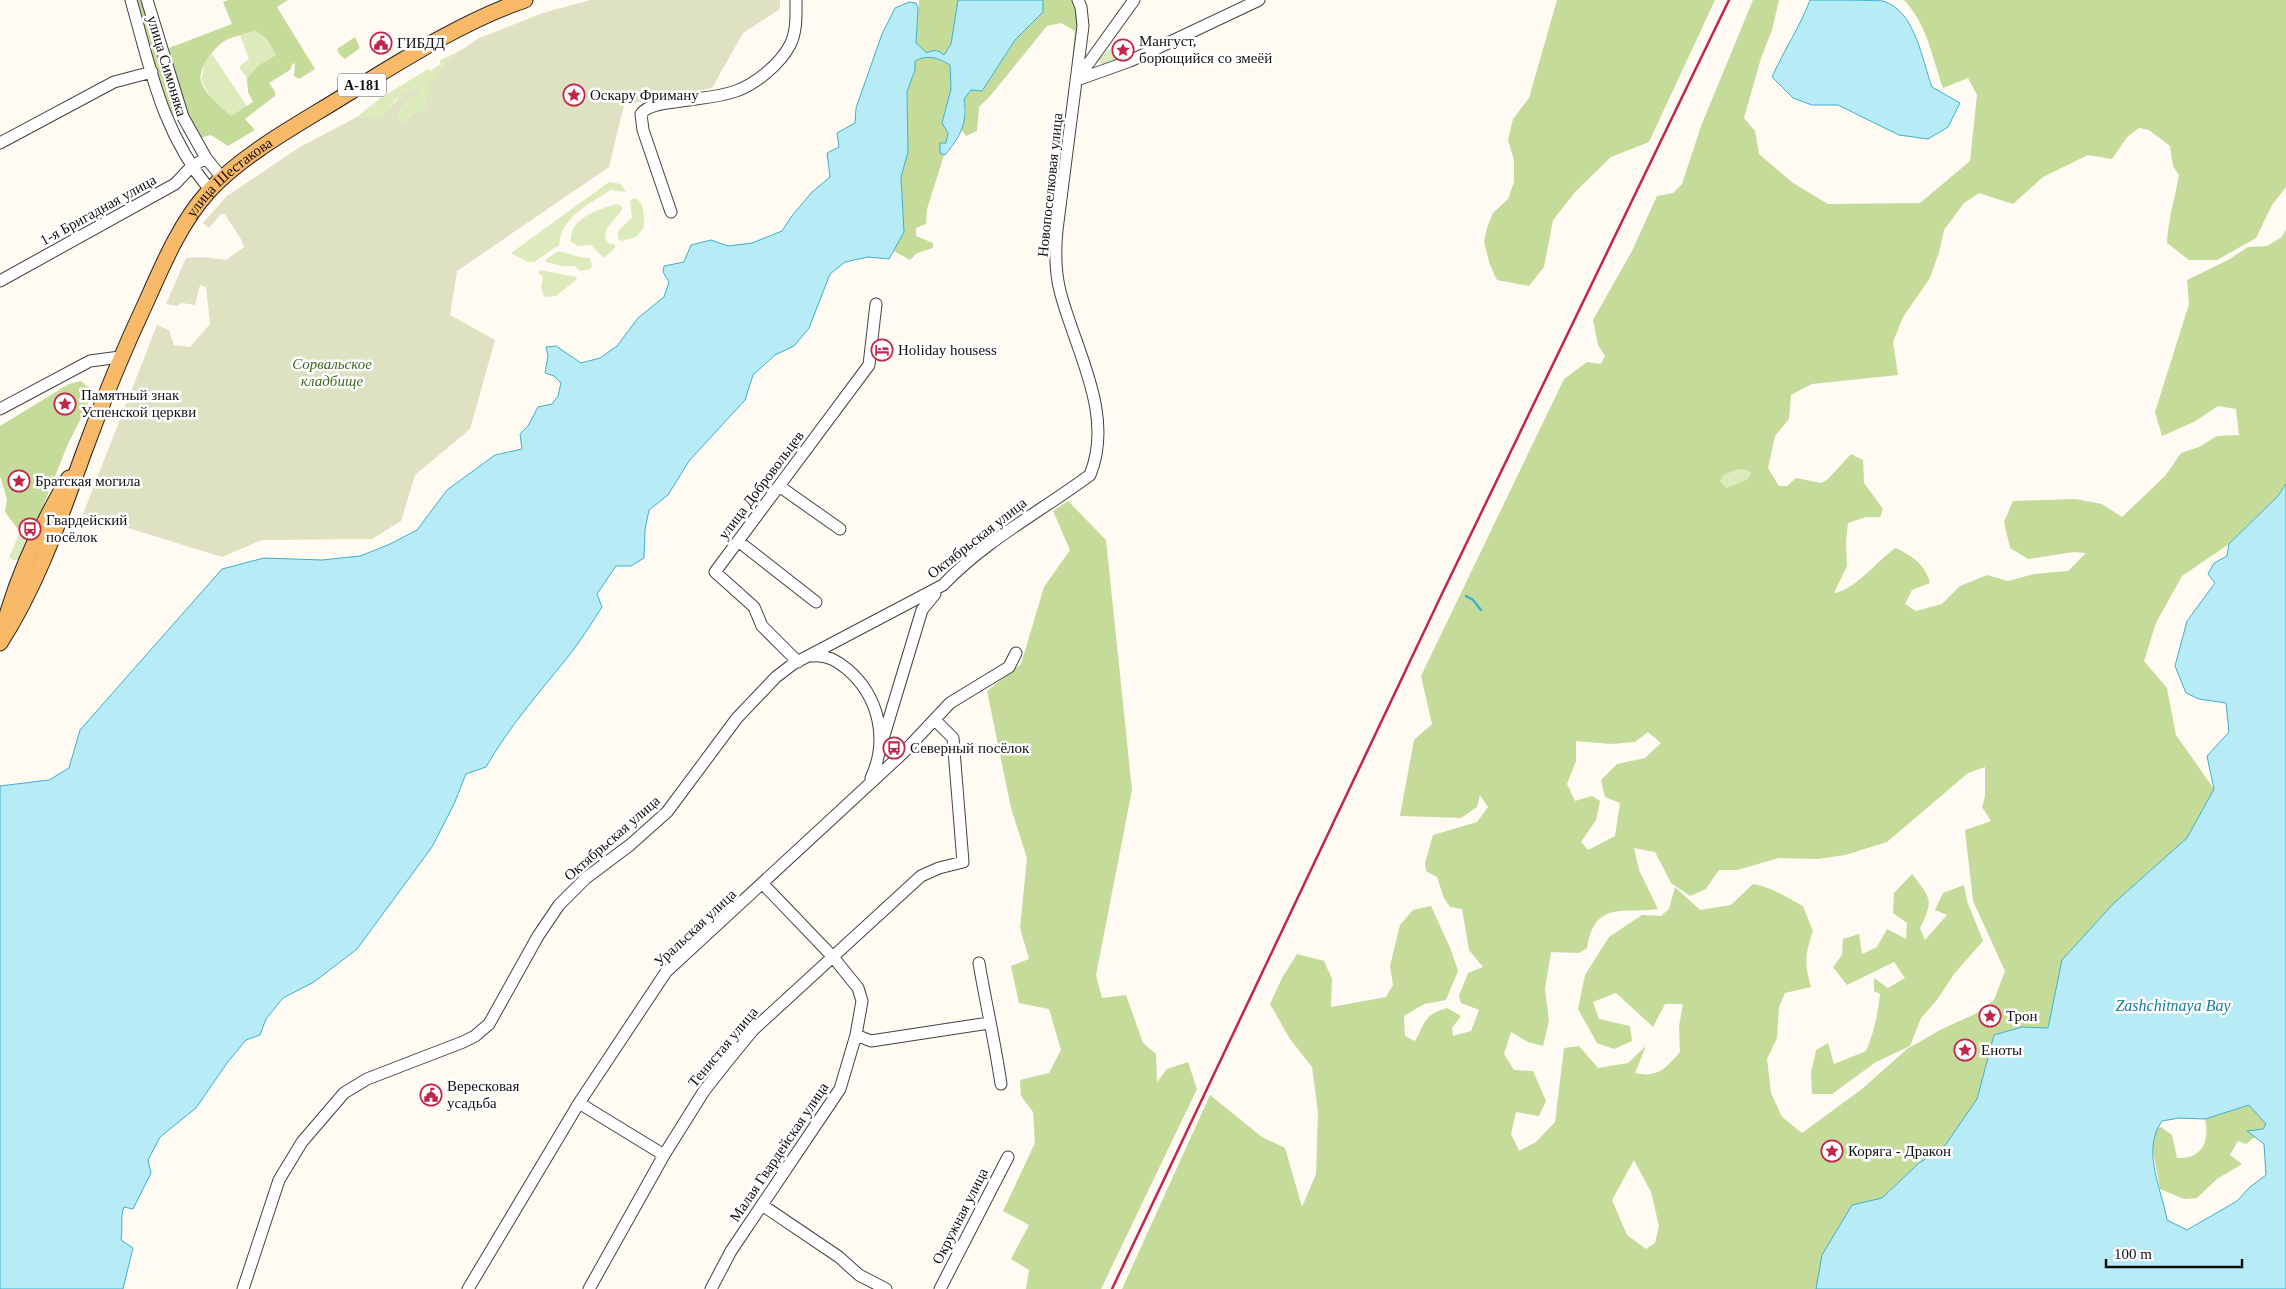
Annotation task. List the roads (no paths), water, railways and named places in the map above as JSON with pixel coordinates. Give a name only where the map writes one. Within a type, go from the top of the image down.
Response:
[{"type":"main road","name":"улица Шестакова","points":[[120,357],[177,238],[193,212],[210,190],[253,154],[364,84],[496,6],[525,0]]},
{"type":"main road","name":"А-181","points":[[0,642],[9,606],[29,575],[54,501],[85,451],[120,357]]},
{"type":"street","name":"улица Симоняка","points":[[131,0],[165,118],[192,168],[210,190]]},
{"type":"street","name":"улица Симоняка","points":[[147,0],[183,117],[206,158],[223,179]]},
{"type":"street","points":[[671,212],[643,130],[640,118],[642,112],[663,104],[734,92],[755,83],[790,46],[795,26],[796,0]]},
{"type":"street","points":[[1078,0],[1083,20],[1077,80],[1130,61],[1259,0]]},
{"type":"street","name":"Новопоселковая улица","points":[[1090,475],[1096,459],[1096,409],[1089,380],[1060,290],[1056,262],[1057,230],[1077,80],[1134,0]]},
{"type":"street","points":[[0,144],[118,80],[152,72]]},
{"type":"street","name":"1-я Бригадная улица","points":[[0,282],[175,184],[206,158]]},
{"type":"street","name":"улица Добровольцев","points":[[798,662],[762,626],[754,607],[715,572],[868,366],[876,304]]},
{"type":"street","points":[[0,409],[90,360],[120,357]]},
{"type":"street","name":"Октябрьская улица","points":[[243,1289],[279,1180],[302,1142],[338,1100],[353,1086],[463,1042],[476,1036],[489,1024],[538,936],[559,905],[586,878],[630,845],[667,812],[737,718],[776,677],[798,662],[943,585],[983,549],[1090,475]]},
{"type":"street","points":[[779,486],[840,529]]},
{"type":"street","points":[[738,541],[816,602]]},
{"type":"street","points":[[868,783],[874,771],[922,610],[943,585]]},
{"type":"street","name":"Уральская улица","points":[[468,1289],[580,1103],[666,972],[763,884],[868,783],[903,753],[950,704],[1008,667],[1016,653]]},
{"type":"street","points":[[811,656],[821,656],[836,661],[864,687],[873,703],[878,720],[879,752]]},
{"type":"street","name":"Тенистая улица","points":[[589,1289],[664,1155],[704,1091],[753,1030],[921,876],[939,868],[963,862],[953,738],[936,720]]},
{"type":"street","name":"Малая Гвардейская улица","points":[[711,1289],[731,1251],[840,1089],[856,1035],[862,1000],[858,988],[833,957],[763,884]]},
{"type":"street","points":[[979,963],[989,1022],[994,1036],[1001,1084]]},
{"type":"street","points":[[856,1035],[871,1041],[989,1022]]},
{"type":"street","points":[[580,1103],[664,1155]]},
{"type":"street","name":"Окружная улица","points":[[940,1289],[1008,1157]]},
{"type":"street","points":[[762,1205],[839,1257],[859,1275],[886,1289]]},
{"type":"water","points":[[958,0],[1043,0],[1043,12],[1015,40],[982,91],[971,90],[964,99],[965,115],[962,129],[945,155],[940,153],[940,143],[946,143],[948,133],[942,123],[951,89],[950,65],[942,60],[928,57],[915,61],[915,70],[907,92],[908,152],[901,177],[904,232],[889,259],[868,257],[845,262],[830,274],[809,328],[794,346],[775,355],[753,375],[745,400],[689,461],[668,495],[649,510],[645,530],[644,558],[631,566],[616,566],[597,594],[602,607],[585,633],[514,724],[486,767],[466,774],[454,804],[432,847],[357,949],[314,982],[283,998],[266,1019],[260,1035],[246,1040],[227,1063],[196,1108],[160,1137],[148,1160],[151,1173],[133,1209],[124,1207],[123,1211],[121,1240],[133,1248],[123,1289],[0,1289],[0,786],[49,780],[69,768],[80,730],[222,569],[264,558],[322,560],[360,556],[388,545],[417,530],[447,490],[495,455],[522,449],[520,434],[528,426],[538,407],[552,404],[558,396],[561,383],[554,376],[545,373],[548,356],[546,347],[556,346],[581,363],[600,358],[617,346],[638,318],[664,297],[669,282],[663,272],[664,266],[684,262],[691,245],[711,240],[728,246],[752,243],[782,231],[812,192],[830,177],[827,153],[839,147],[837,133],[855,123],[856,108],[882,34],[895,8],[909,2],[916,3],[918,8],[916,43],[927,53],[936,51],[944,55],[951,44]]},
{"type":"water","points":[[1810,0],[1883,1],[1894,6],[1903,14],[1916,37],[1932,87],[1960,103],[1948,127],[1928,139],[1899,135],[1838,105],[1812,105],[1793,98],[1772,77],[1802,20]]},
{"type":"water","name":"Zashchitnaya Bay","points":[[2286,484],[2286,1289],[1816,1289],[1822,1255],[1852,1205],[1882,1198],[1919,1163],[1944,1147],[1977,1099],[1994,1035],[2022,1027],[2048,1028],[2062,960],[2114,903],[2187,838],[2214,789],[2207,756],[2229,732],[2226,703],[2199,699],[2186,693],[2175,666],[2187,621],[2215,583],[2208,574],[2214,563],[2227,556],[2229,544],[2278,496]],"holes":[[[2249,1105],[2266,1124],[2263,1129],[2247,1131],[2264,1144],[2266,1175],[2250,1187],[2237,1201],[2187,1230],[2167,1220],[2153,1157],[2153,1144],[2156,1132],[2162,1121],[2179,1118],[2205,1119]]]},
{"type":"waterway","points":[[1466,596],[1473,600],[1481,610]]},
{"type":"railway","points":[[1112,1289],[1440,598],[1729,0]]},
{"type":"place","name":"ГИБДД","points":[[381,43]]},
{"type":"place","name":"Мангуст, борющийся со змеёй","points":[[1123,50]]},
{"type":"place","name":"Оскару Фриману","points":[[574,95]]},
{"type":"place","name":"Holiday housess","points":[[882,350]]},
{"type":"place","name":"Памятный знак Успенской церкви","points":[[65,404]]},
{"type":"place","name":"Братская могила","points":[[19,481]]},
{"type":"place","name":"Гвардейский посёлок","points":[[30,529]]},
{"type":"place","name":"Северный посёлок","points":[[894,748]]},
{"type":"place","name":"Трон","points":[[1990,1016]]},
{"type":"place","name":"Еноты","points":[[1965,1050]]},
{"type":"place","name":"Вересковая усадьба","points":[[431,1095]]},
{"type":"place","name":"Коряга - Дракон","points":[[1832,1151]]},
{"type":"park label","name":"Сорвальское кладбище","points":[[332,372]]}]
